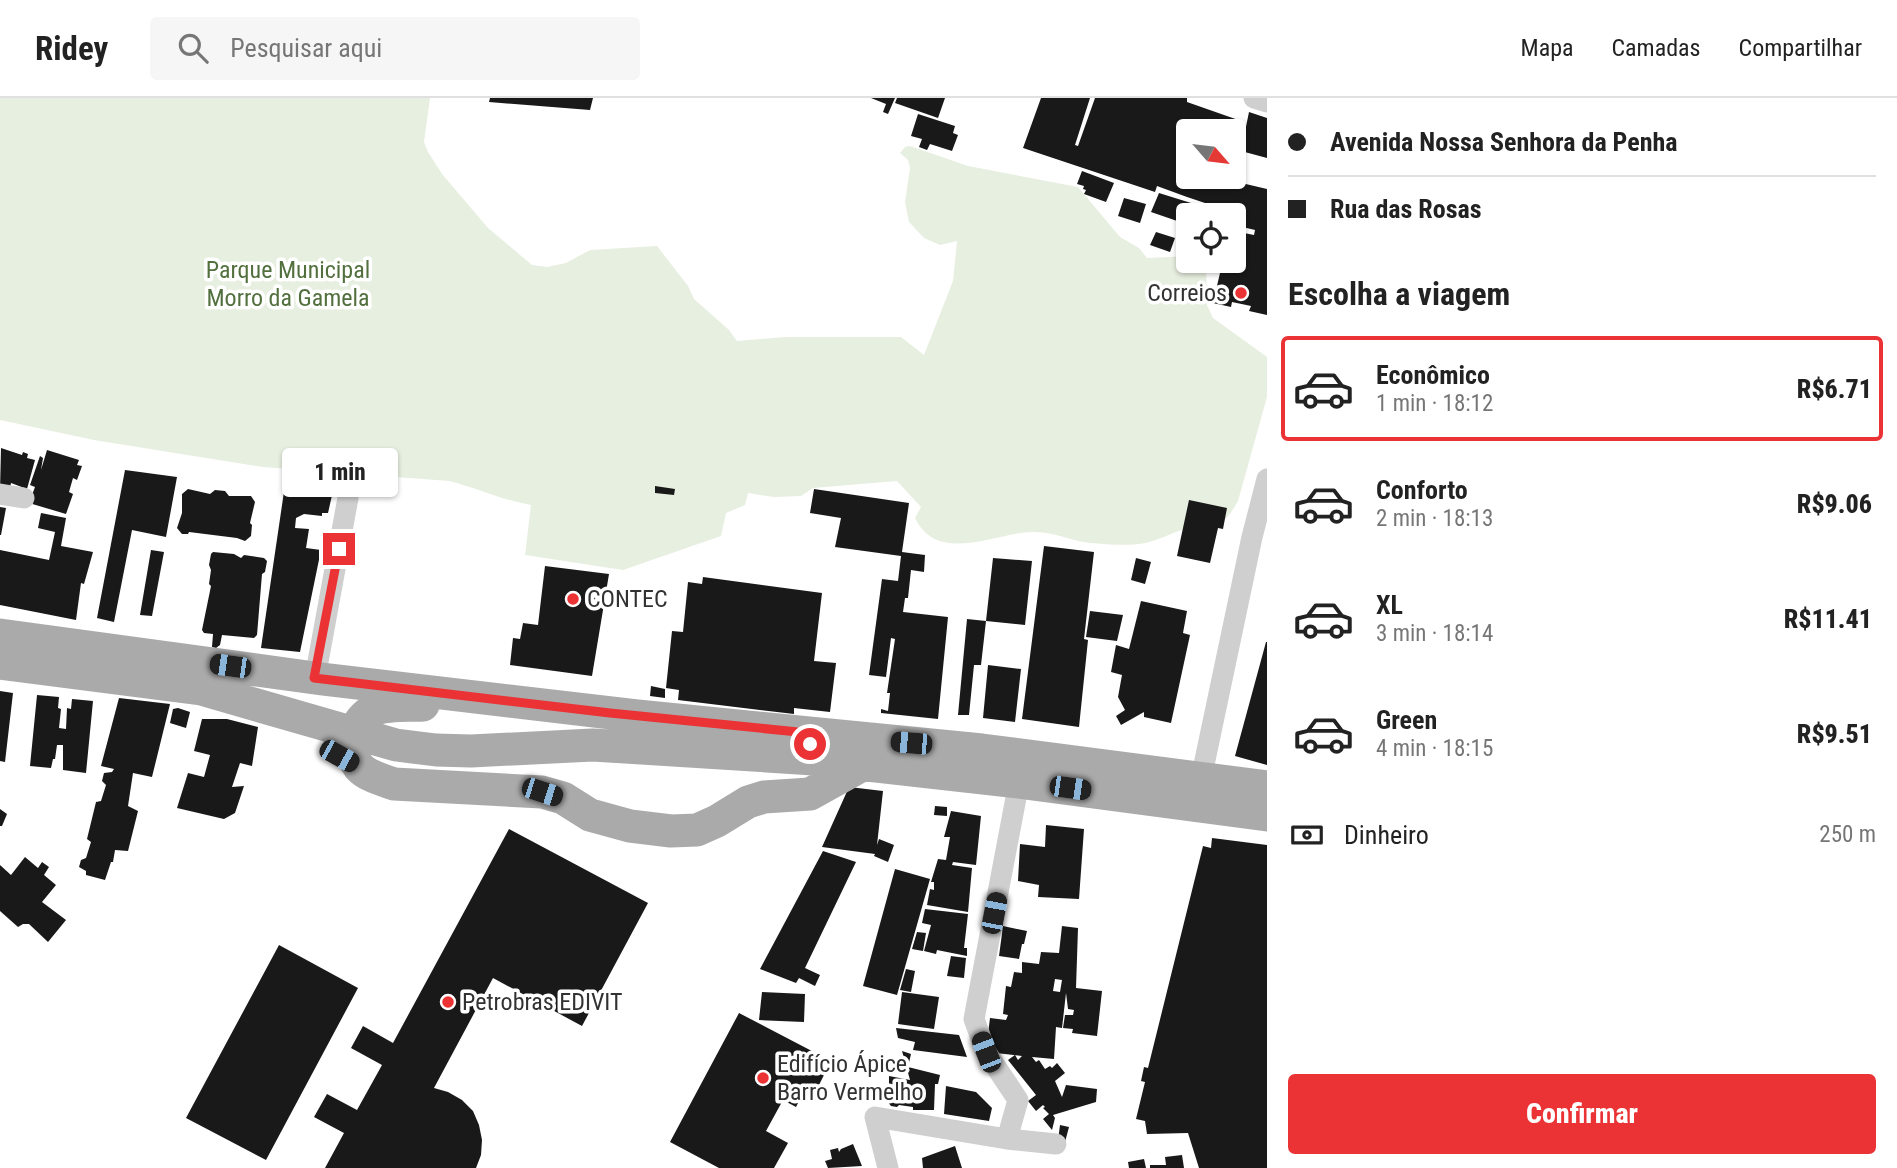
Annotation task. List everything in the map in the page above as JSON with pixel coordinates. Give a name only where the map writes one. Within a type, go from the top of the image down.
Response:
[{"type":"main road","points":[[0,635],[314,678],[503,700],[806,746],[864,764],[1267,815]]},
{"type":"main road","points":[[0,663],[201,689],[353,734],[396,745],[436,750],[471,751],[593,745],[982,750],[1267,787]]},
{"type":"main road","points":[[359,767],[353,750],[353,734],[363,717],[374,709],[503,700]]},
{"type":"main road","points":[[252,702],[299,733],[376,777],[394,784],[542,792],[563,799],[590,815],[630,826],[671,831],[697,830],[748,802],[764,797],[790,797],[818,791],[864,764]]},
{"type":"main road","points":[[790,797],[805,790],[810,781],[806,746]]},
{"type":"street","points":[[1254,98],[1267,102]]},
{"type":"street","points":[[1201,779],[1264,504],[1267,479]]},
{"type":"street","points":[[0,494],[24,498]]},
{"type":"street","points":[[314,678],[348,498]]},
{"type":"street","points":[[1007,1139],[1018,1100],[986,1052],[974,1019],[1019,782]]},
{"type":"street","points":[[888,1168],[875,1116],[1007,1139],[1056,1144]]},
{"type":"green space","name":"Parque Municipal Morro da Gamela","points":[[0,98],[430,98],[424,142],[428,152],[442,174],[488,228],[532,265],[547,267],[566,263],[590,250],[657,246],[688,286],[694,299],[729,330],[737,341],[785,337],[901,337],[924,355],[953,281],[957,241],[940,245],[924,238],[909,222],[905,202],[910,168],[908,160],[900,153],[910,146],[968,166],[1078,187],[1120,237],[1139,248],[1147,258],[1176,257],[1176,273],[1206,273],[1207,305],[1213,318],[1267,357],[1267,397],[1238,501],[1227,517],[1218,523],[1190,527],[1139,544],[1090,543],[1032,532],[968,543],[952,543],[938,540],[925,532],[915,518],[921,507],[897,481],[813,488],[801,496],[774,497],[748,493],[745,505],[726,513],[721,536],[623,570],[525,555],[531,505],[449,481],[263,467],[94,440],[0,420]]},
{"type":"building","points":[[490,98],[593,98],[590,110],[489,102]]},
{"type":"building","points":[[871,98],[895,98],[888,114],[883,112],[886,104]]},
{"type":"building","points":[[897,98],[945,98],[938,118],[895,103]]},
{"type":"building","points":[[1041,98],[1090,98],[1075,145],[1078,146],[1095,98],[1187,98],[1187,102],[1235,119],[1176,119],[1176,189],[1246,189],[1246,184],[1267,189],[1267,315],[1249,311],[1251,306],[1232,302],[1231,307],[1213,303],[1220,273],[1246,273],[1246,233],[1254,235],[1255,230],[1246,228],[1246,203],[1205,203],[1157,186],[1155,192],[1023,148]]},
{"type":"building","points":[[1249,112],[1267,118],[1267,158],[1246,152]]},
{"type":"building","points":[[918,114],[955,126],[953,133],[958,135],[952,151],[930,144],[927,150],[919,147],[922,139],[911,136]]},
{"type":"building","points":[[1082,171],[1114,183],[1106,202],[1084,194],[1084,186],[1077,184]]},
{"type":"building","points":[[1159,193],[1191,203],[1176,203],[1176,221],[1151,212]]},
{"type":"building","points":[[1124,198],[1146,204],[1140,223],[1118,216]]},
{"type":"building","points":[[1156,232],[1175,238],[1170,252],[1150,245]]},
{"type":"building","points":[[1,448],[22,455],[23,452],[28,454],[27,458],[35,460],[27,489],[11,483],[9,492],[0,490]]},
{"type":"building","points":[[47,450],[79,460],[77,465],[82,466],[77,480],[73,478],[69,492],[73,494],[66,514],[29,503],[35,487],[30,485],[40,456],[43,458],[41,470]]},
{"type":"building","points":[[125,470],[177,477],[166,537],[132,530],[114,622],[97,618]]},
{"type":"building","points":[[286,478],[335,482],[328,513],[322,513],[322,516],[304,514],[296,518],[295,528],[309,529],[306,548],[321,550],[300,652],[261,648]]},
{"type":"building","points":[[655,486],[675,489],[674,495],[655,493]]},
{"type":"building","points":[[188,489],[210,494],[215,490],[225,491],[229,496],[251,496],[255,502],[250,523],[251,536],[245,541],[189,532],[182,534],[177,528],[182,513],[182,494]]},
{"type":"building","points":[[814,489],[909,503],[902,552],[925,555],[924,572],[911,570],[908,598],[905,598],[903,612],[948,617],[938,719],[881,713],[881,709],[888,711],[890,693],[887,693],[895,639],[891,638],[886,677],[869,675],[882,579],[898,581],[901,556],[835,547],[841,518],[810,513]]},
{"type":"building","points":[[1189,500],[1227,508],[1223,529],[1218,528],[1210,563],[1177,556]]},
{"type":"building","points":[[0,507],[6,508],[1,535],[0,535]]},
{"type":"building","points":[[41,513],[66,518],[61,546],[93,552],[84,584],[81,583],[76,620],[0,605],[0,550],[49,560],[55,532],[38,528]]},
{"type":"building","points":[[1044,546],[1094,552],[1084,639],[1088,640],[1079,727],[1022,719]]},
{"type":"building","points":[[151,550],[164,552],[152,616],[140,615]]},
{"type":"building","points":[[213,552],[234,554],[241,558],[244,555],[264,558],[267,561],[262,574],[257,635],[254,638],[222,635],[220,645],[216,648],[212,647],[213,634],[204,633],[202,630],[211,586],[209,565]]},
{"type":"building","points":[[993,558],[1032,561],[1025,625],[986,621]]},
{"type":"building","points":[[1136,558],[1151,562],[1145,584],[1131,580]]},
{"type":"building","name":"CONTEC","points":[[545,566],[609,574],[592,676],[510,665],[513,638],[520,639],[523,623],[538,625]]},
{"type":"building","points":[[703,577],[822,593],[814,661],[836,663],[830,712],[794,708],[794,714],[678,700],[679,690],[666,688],[672,631],[683,632],[688,582],[702,584]]},
{"type":"building","points":[[1141,601],[1187,611],[1183,633],[1190,635],[1171,723],[1144,717],[1144,712],[1121,725],[1116,716],[1125,710],[1118,697],[1122,675],[1111,672],[1116,645],[1129,649]]},
{"type":"building","points":[[1090,611],[1123,615],[1117,641],[1086,637]]},
{"type":"building","points":[[967,619],[986,621],[981,665],[974,665],[969,715],[958,715]]},
{"type":"building","points":[[1267,642],[1267,765],[1235,756]]},
{"type":"building","points":[[988,665],[1021,669],[1015,722],[983,718]]},
{"type":"building","points":[[651,686],[665,689],[665,698],[650,696]]},
{"type":"building","points":[[0,691],[13,693],[5,762],[0,761]]},
{"type":"building","points":[[37,695],[59,697],[59,728],[66,729],[67,708],[71,709],[72,699],[93,701],[86,773],[63,770],[63,745],[57,745],[51,768],[30,766]]},
{"type":"building","points":[[119,698],[170,704],[152,777],[133,773],[128,806],[138,811],[128,851],[115,850],[105,880],[86,875],[86,871],[79,867],[81,860],[86,858],[91,842],[87,839],[96,802],[101,801],[106,785],[102,781],[104,773],[114,769],[101,766]]},
{"type":"building","points":[[173,709],[190,712],[186,728],[170,723]]},
{"type":"building","points":[[202,719],[227,719],[258,727],[252,766],[240,763],[232,787],[244,786],[235,813],[224,819],[177,808],[188,773],[204,777],[210,755],[194,751]]},
{"type":"building","points":[[849,787],[883,791],[877,845],[879,839],[894,845],[888,862],[874,856],[875,854],[822,847]]},
{"type":"building","points":[[935,806],[947,807],[947,816],[934,815]]},
{"type":"building","points":[[0,809],[7,814],[2,826],[0,826]]},
{"type":"building","points":[[951,811],[981,816],[976,865],[953,862],[952,865],[972,868],[968,912],[927,905],[930,889],[934,890],[934,882],[931,882],[938,859],[946,860],[950,837],[944,837]]},
{"type":"building","points":[[1046,825],[1084,829],[1079,899],[1038,897],[1039,885],[1018,881],[1020,844],[1045,847]]},
{"type":"building","name":"Petrobras EDIVIT","points":[[509,829],[648,903],[582,1026],[493,978],[434,1088],[462,1100],[473,1111],[482,1140],[481,1155],[476,1168],[325,1168],[344,1133],[314,1117],[327,1094],[357,1110],[382,1065],[351,1048],[363,1026],[393,1043]]},
{"type":"building","points":[[1212,838],[1267,845],[1267,1168],[1199,1168],[1188,1133],[1147,1134],[1145,1121],[1136,1119],[1145,1082],[1141,1081],[1144,1067],[1148,1068],[1203,846],[1211,848]]},
{"type":"building","points":[[823,851],[856,862],[805,968],[820,975],[815,986],[799,978],[796,983],[760,969]]},
{"type":"building","points":[[25,857],[38,868],[42,862],[49,867],[44,875],[56,885],[42,902],[66,920],[48,942],[29,924],[18,927],[0,911],[0,865],[11,875]]},
{"type":"building","points":[[895,869],[930,879],[897,995],[863,986]]},
{"type":"building","points":[[925,909],[968,914],[964,948],[967,948],[967,956],[937,950],[936,954],[924,951],[931,925],[922,923]]},
{"type":"building","points":[[1003,926],[1027,931],[1019,959],[999,956]]},
{"type":"building","points":[[1062,926],[1078,928],[1076,988],[1102,991],[1097,1036],[1072,1033],[1073,1029],[1063,1028],[1065,1015],[1073,1015],[1074,1010],[1068,1009],[1066,993],[1062,1028],[1056,1027],[1054,1059],[1032,1057],[1036,1062],[1039,1060],[1045,1069],[1050,1066],[1052,1068],[1057,1063],[1065,1073],[1055,1081],[1062,1097],[1066,1085],[1097,1089],[1096,1102],[1053,1115],[1055,1118],[1052,1130],[1043,1119],[1049,1114],[1043,1108],[1045,1107],[1043,1105],[1036,1111],[1028,1101],[1036,1095],[1008,1060],[1015,1055],[996,1053],[987,1042],[990,1018],[1006,1020],[1008,1015],[1003,1014],[1006,986],[1011,987],[1014,972],[1022,973],[1022,962],[1039,964],[1041,952],[1059,953]],"holes":[[[1055,979],[1062,980],[1060,992],[1053,991]]]},
{"type":"building","points":[[917,932],[926,933],[923,951],[912,949]]},
{"type":"building","points":[[279,945],[358,988],[266,1160],[186,1118]]},
{"type":"building","points":[[951,956],[966,958],[964,978],[947,976]]},
{"type":"building","points":[[906,969],[915,971],[911,992],[900,990]]},
{"type":"building","points":[[762,992],[805,994],[804,1022],[759,1020]]},
{"type":"building","points":[[902,992],[939,997],[934,1029],[898,1024]]},
{"type":"building","name":"Edifício Ápice Barro Vermelho","points":[[739,1013],[831,1061],[811,1101],[802,1095],[796,1107],[783,1100],[766,1131],[788,1143],[774,1168],[719,1168],[670,1142]]},
{"type":"building","points":[[896,1028],[959,1035],[967,1057],[913,1050],[915,1042],[898,1038]]},
{"type":"building","points":[[902,1051],[911,1054],[908,1067],[940,1075],[938,1084],[935,1084],[934,1110],[891,1106],[887,1101],[889,1076],[910,1080]]},
{"type":"building","points":[[946,1086],[976,1092],[992,1108],[989,1121],[944,1114]]},
{"type":"building","points":[[1060,1125],[1069,1127],[1065,1142],[1058,1140]]},
{"type":"building","points":[[853,1144],[862,1166],[828,1168],[825,1161],[832,1159],[830,1150],[838,1148],[839,1152]]},
{"type":"building","points":[[955,1146],[962,1168],[923,1168],[922,1158]]},
{"type":"building","points":[[1182,1155],[1184,1168],[1150,1168],[1150,1165],[1166,1165],[1165,1157]]},
{"type":"building","points":[[1144,1159],[1146,1168],[1129,1168],[1128,1162]]},
{"type":"place","name":"Correios","points":[[1241,293]]},
{"type":"place","name":"CONTEC","points":[[573,599]]},
{"type":"place","name":"Petrobras EDIVIT","points":[[448,1002]]},
{"type":"place","name":"Edifício Ápice Barro Vermelho","points":[[763,1078]]},
{"type":"route","points":[[339,549],[314,678],[798,732],[810,744]]}]
